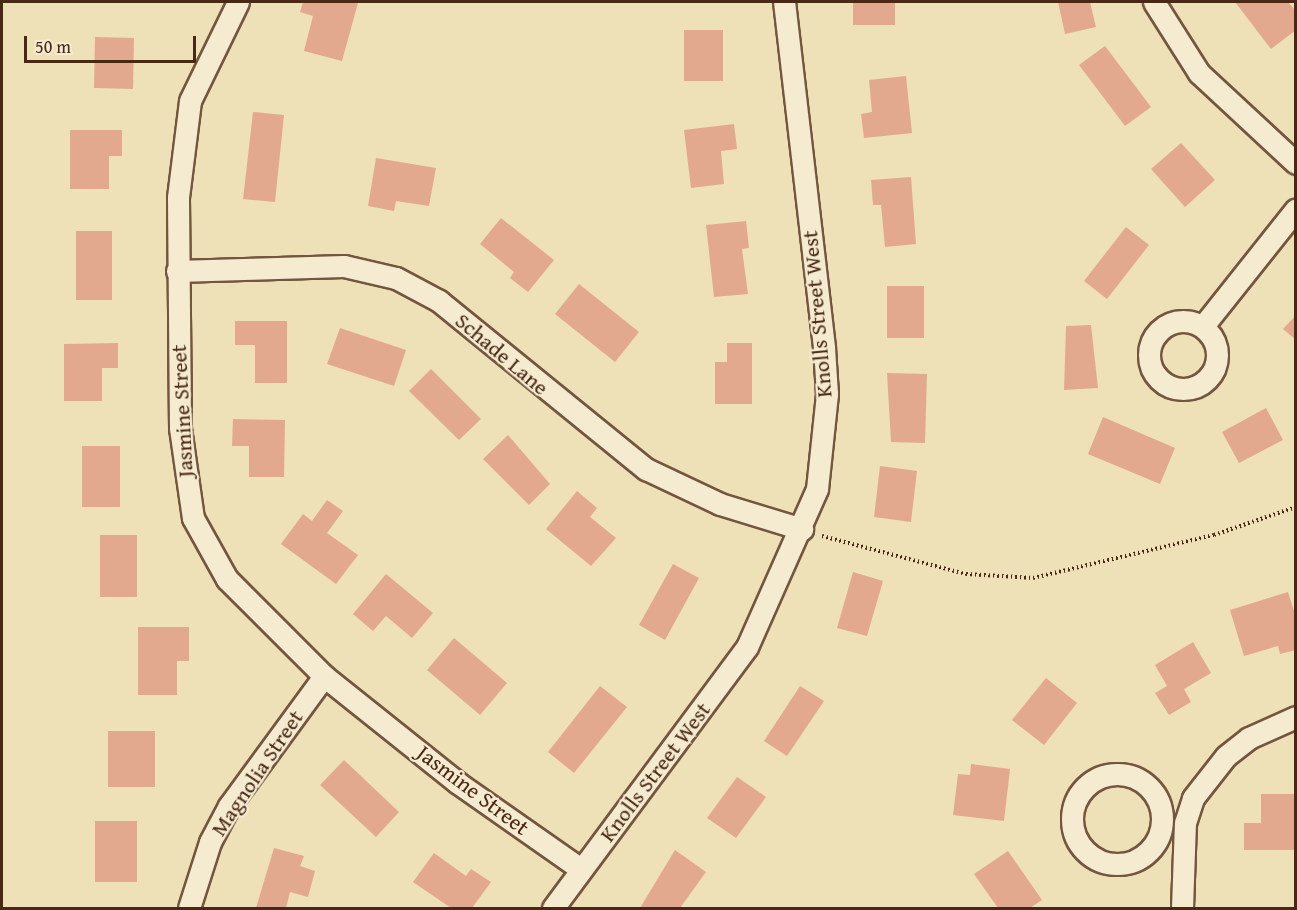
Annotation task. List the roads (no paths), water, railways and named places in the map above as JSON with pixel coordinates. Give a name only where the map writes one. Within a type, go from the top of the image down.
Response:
[{"type":"street","name":"Jasmine Street","points":[[238,2],[199,77],[186,118],[177,271],[180,428],[193,518],[227,579],[324,676],[458,783],[581,869]]},
{"type":"street","name":"Knolls Street West","points":[[554,909],[581,869],[747,647],[802,529],[817,489],[827,394],[784,2]]},
{"type":"street","points":[[1154,2],[1199,74],[1296,163]]},
{"type":"street","points":[[1203,326],[1296,209]]},
{"type":"street","name":"Schade Lane","points":[[177,271],[344,266],[396,278],[440,301],[646,469],[720,504],[802,529]]},
{"type":"street","name":"Magnolia Street","points":[[189,909],[210,842],[229,806],[324,676]]},
{"type":"street","points":[[1182,909],[1185,823],[1206,777],[1249,738],[1296,717]]},
{"type":"street","points":[[1126,776],[1153,792],[1161,806],[1162,834],[1138,859],[1107,862],[1080,846],[1069,820],[1072,804],[1095,780],[1126,776]]},
{"type":"street","points":[[1162,834],[1185,837]]}]
